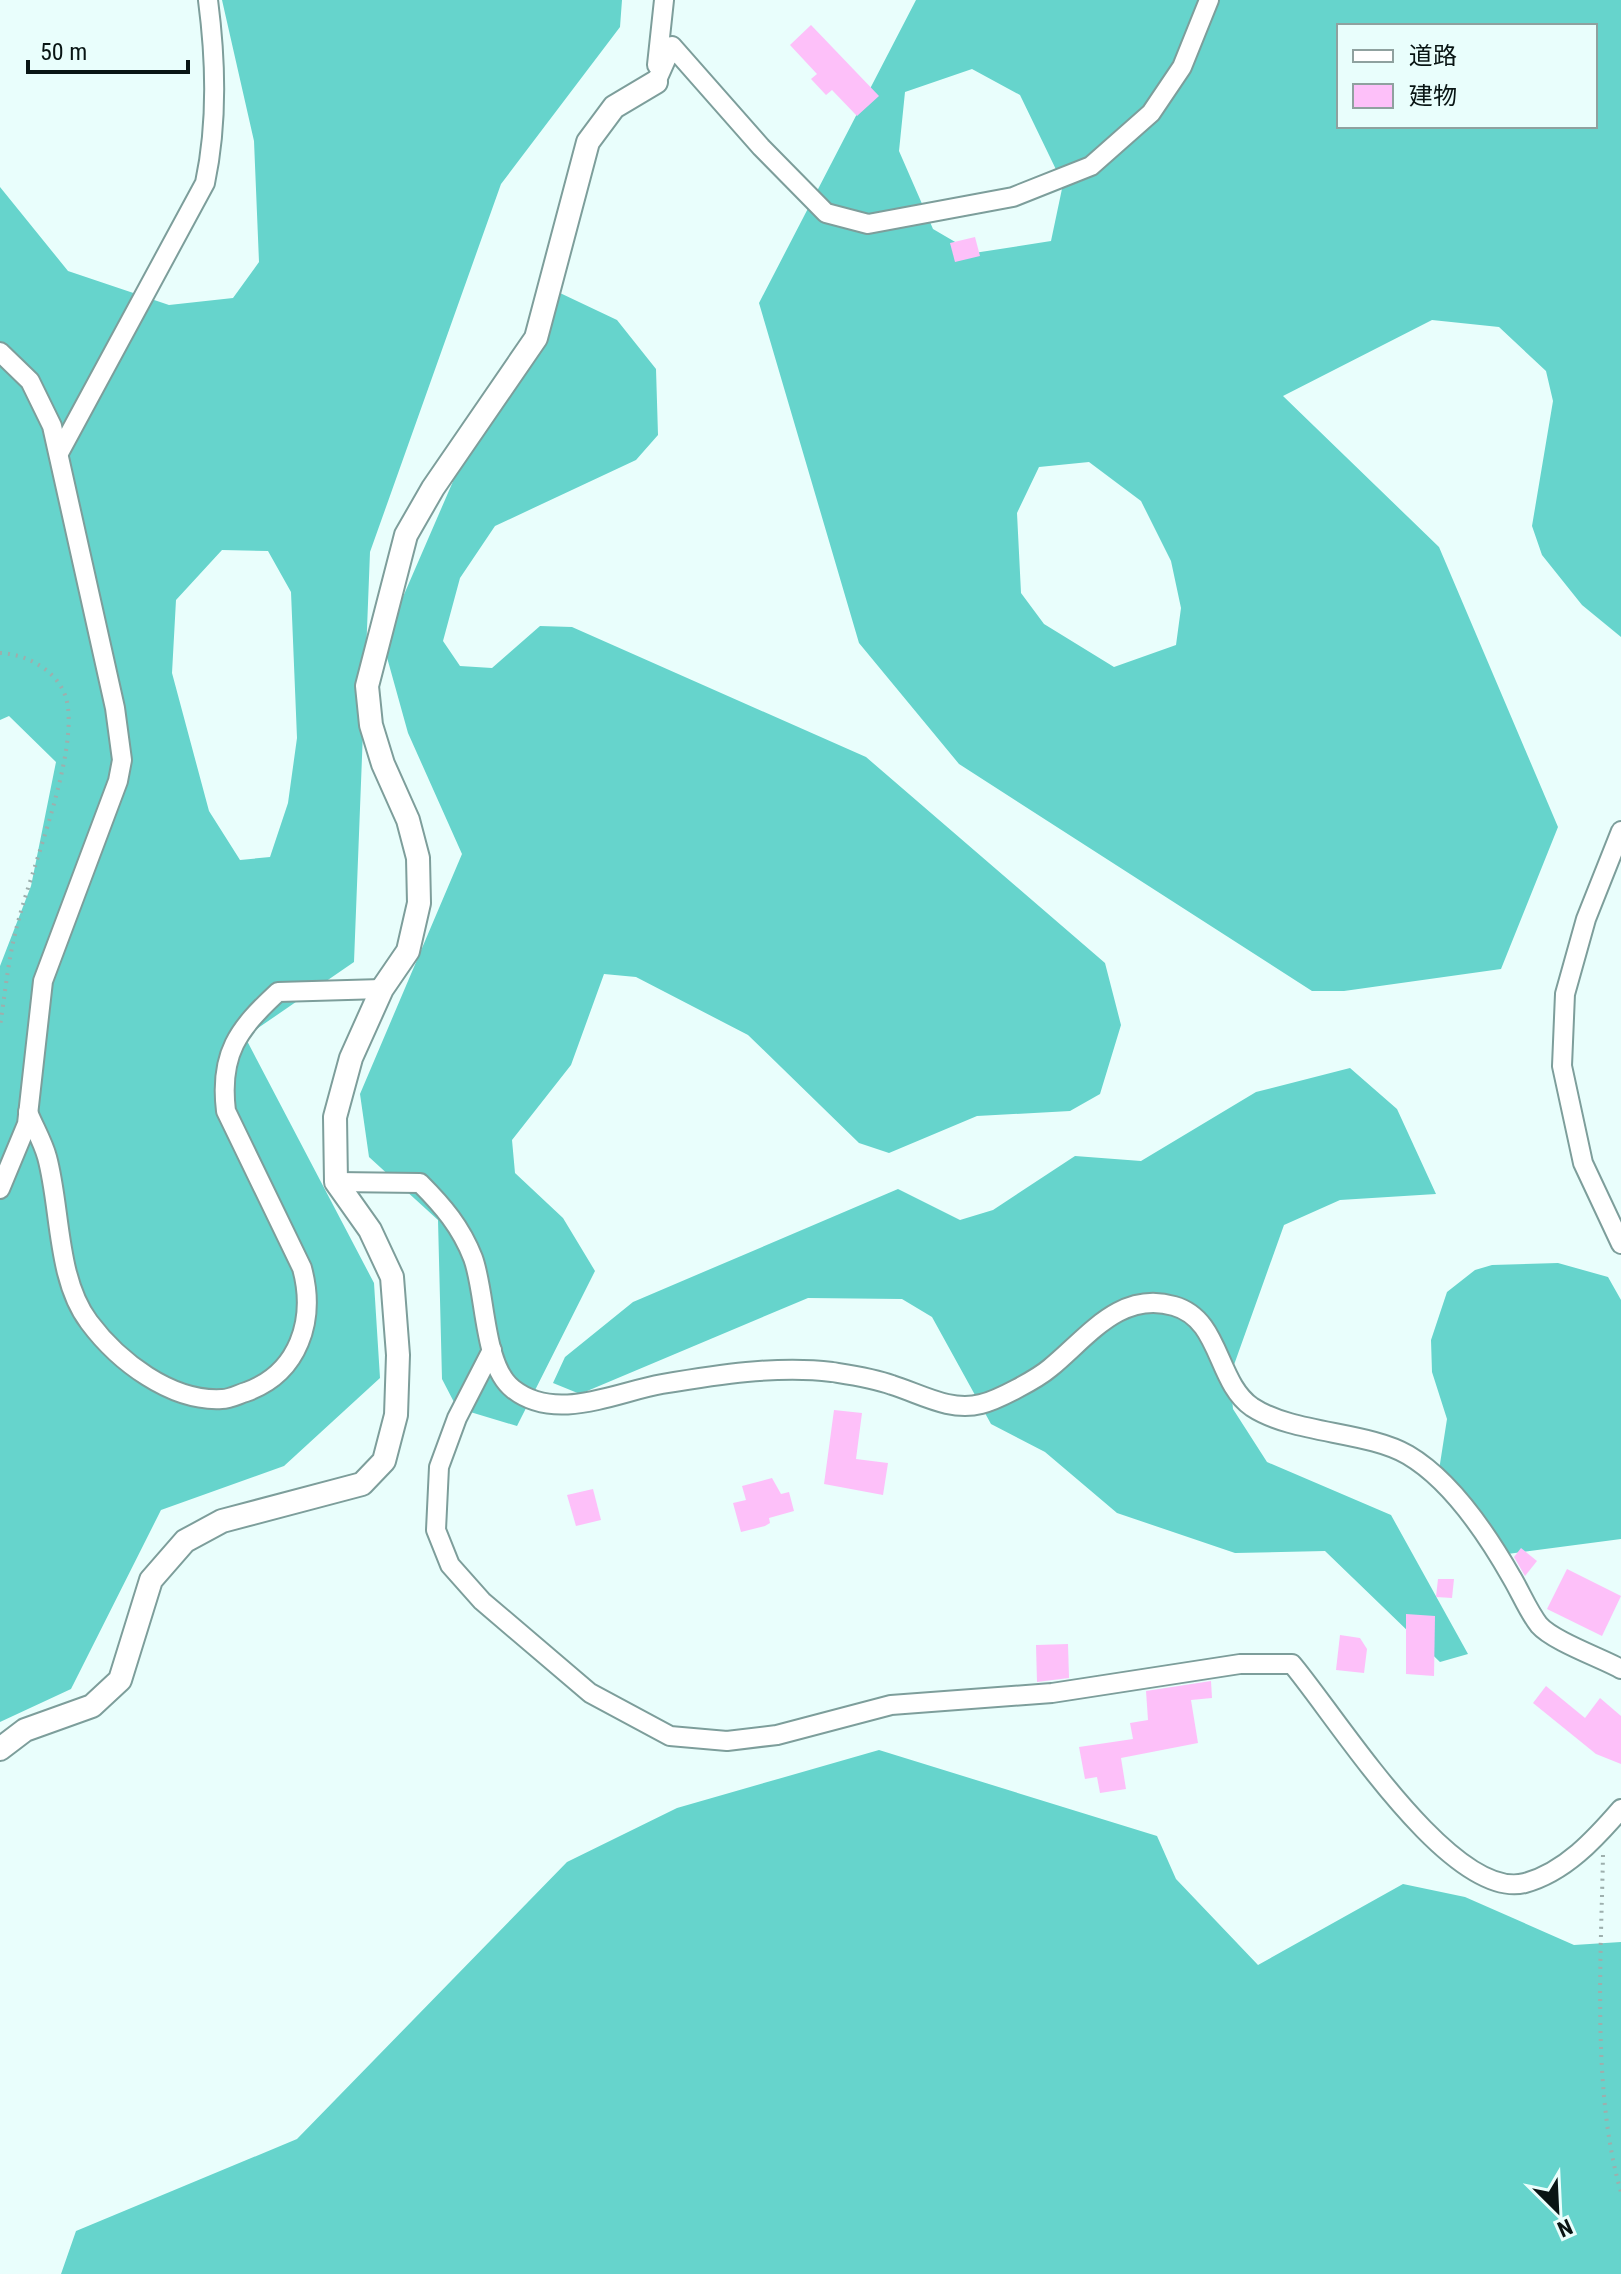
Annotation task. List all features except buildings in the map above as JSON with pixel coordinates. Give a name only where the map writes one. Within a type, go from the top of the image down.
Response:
[{"type":"street","points":[[59,453],[205,183],[213,144],[215,54],[208,0]]},
{"type":"street","points":[[656,82],[664,0]]},
{"type":"street","points":[[0,1749],[25,1730],[92,1706],[120,1680],[151,1580],[185,1541],[222,1521],[362,1484],[384,1461],[396,1415],[398,1355],[392,1277],[370,1230],[336,1182],[335,1117],[351,1058],[382,989],[408,951],[419,903],[418,858],[408,820],[383,764],[371,725],[367,686],[406,535],[433,488],[536,338],[588,142],[614,107],[656,82],[672,46],[761,147],[826,213],[868,224],[909,219],[1013,197],[1091,166],[1151,113],[1182,67],[1209,0]]},
{"type":"street","points":[[0,352],[8,356],[30,381],[52,426],[115,708],[122,760],[118,781],[43,981],[28,1112],[0,1189]]},
{"type":"street","points":[[1621,831],[1586,919],[1565,994],[1562,1066],[1583,1163],[1621,1244]]},
{"type":"street","points":[[28,1112],[47,1156],[64,1262],[87,1320],[126,1362],[156,1381],[191,1394],[223,1399],[267,1384],[291,1360],[306,1325],[308,1289],[302,1268],[226,1111],[223,1085],[229,1054],[246,1022],[278,992],[382,989]]},
{"type":"street","points":[[336,1182],[420,1183],[451,1215],[474,1260],[492,1350],[508,1386],[527,1399],[562,1404],[601,1402],[658,1385],[774,1370],[830,1372],[888,1383],[950,1406],[982,1404],[1046,1371],[1104,1319],[1134,1304],[1158,1302],[1175,1306],[1202,1324],[1237,1392],[1252,1407],[1282,1420],[1407,1454],[1453,1494],[1486,1532],[1540,1626],[1621,1669]]},
{"type":"street","points":[[492,1350],[457,1418],[439,1467],[436,1530],[450,1565],[482,1601],[590,1693],[670,1736],[727,1741],[777,1735],[891,1705],[1052,1693],[1240,1664],[1292,1664],[1388,1791],[1467,1869],[1502,1884],[1524,1883],[1557,1871],[1621,1809]]},
{"type":"path","points":[[0,653],[29,659],[54,676],[67,699],[67,749],[15,932],[0,1026]]},
{"type":"path","points":[[1603,1829],[1600,2006],[1607,2097],[1621,2192]]},
{"type":"shaded area","points":[[222,0],[622,0],[620,27],[501,184],[370,552],[354,962],[245,1037],[374,1283],[380,1378],[284,1466],[161,1510],[71,1689],[0,1722],[0,966],[31,886],[56,762],[9,716],[0,720],[0,187],[68,271],[169,305],[233,298],[259,262],[254,141]],"holes":[[[222,550],[268,551],[291,592],[297,738],[288,803],[270,857],[240,860],[209,811],[172,673],[176,600]]]},
{"type":"shaded area","points":[[916,0],[1621,0],[1621,637],[1582,605],[1542,555],[1532,526],[1553,401],[1546,371],[1499,327],[1432,320],[1283,396],[1439,547],[1558,827],[1501,969],[1344,991],[1312,991],[959,764],[859,643],[759,303]],"holes":[[[972,69],[1020,95],[1063,184],[1051,241],[974,253],[933,229],[899,151],[905,92]],[[1089,462],[1141,501],[1171,561],[1181,608],[1176,645],[1114,667],[1044,624],[1021,593],[1017,513],[1039,467]]]},
{"type":"shaded area","points":[[560,293],[617,320],[656,369],[658,435],[636,460],[495,526],[460,578],[443,641],[460,666],[492,668],[540,626],[572,627],[866,757],[1105,963],[1121,1025],[1100,1094],[1070,1111],[977,1116],[889,1153],[859,1143],[748,1035],[636,977],[604,974],[571,1065],[512,1140],[515,1173],[563,1218],[595,1271],[517,1426],[457,1408],[442,1379],[438,1220],[369,1157],[360,1094],[462,854],[408,733],[383,643],[490,396],[537,317]]},
{"type":"shaded area","points":[[1350,1068],[1397,1109],[1436,1194],[1340,1200],[1284,1225],[1230,1376],[1233,1409],[1267,1462],[1391,1515],[1468,1654],[1440,1662],[1325,1551],[1235,1553],[1117,1513],[1045,1452],[991,1424],[932,1317],[902,1299],[808,1298],[580,1394],[553,1383],[565,1357],[633,1302],[898,1189],[960,1220],[993,1210],[1075,1156],[1141,1161],[1256,1092]]},
{"type":"shaded area","points":[[1558,1263],[1608,1277],[1621,1300],[1621,1539],[1500,1555],[1437,1483],[1447,1419],[1432,1372],[1431,1340],[1447,1292],[1475,1270],[1492,1265]]},
{"type":"shaded area","points":[[879,1750],[1157,1836],[1176,1879],[1258,1965],[1403,1884],[1465,1897],[1574,1945],[1621,1942],[1621,2274],[61,2274],[76,2231],[297,2139],[567,1862],[677,1808]]}]
